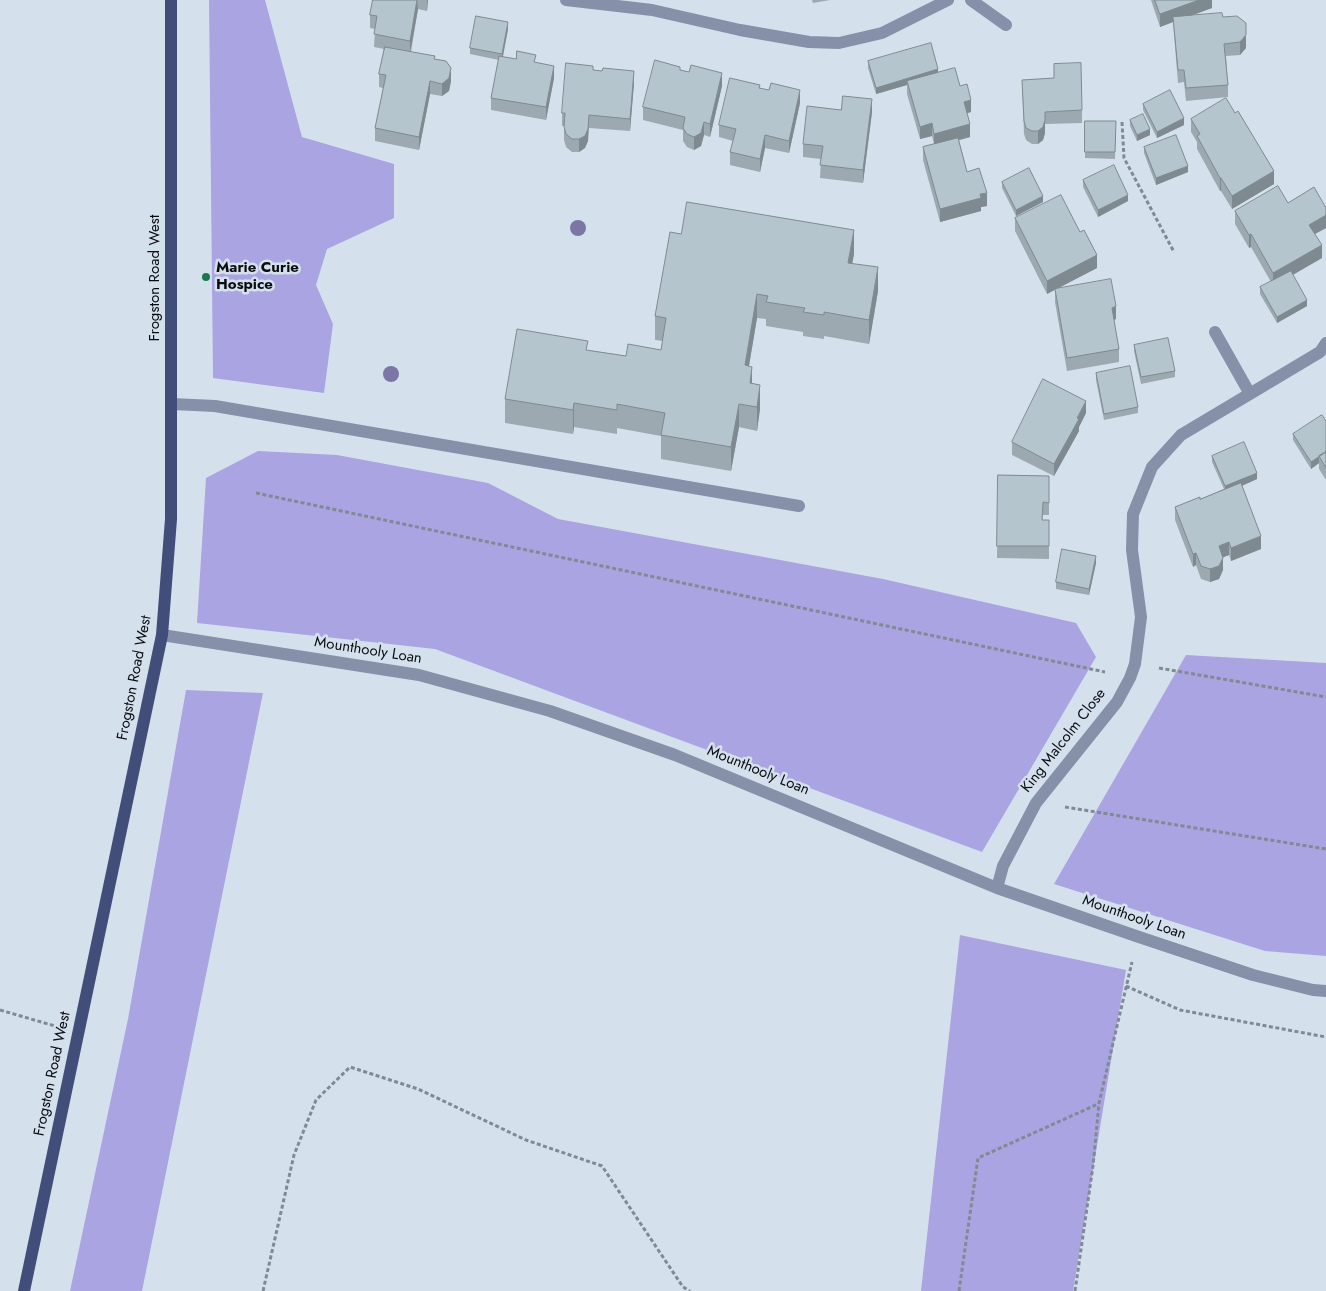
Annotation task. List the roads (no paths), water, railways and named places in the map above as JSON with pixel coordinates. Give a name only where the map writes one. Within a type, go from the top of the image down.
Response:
[{"type":"main road","name":"Frogston Road West","points":[[24,1291],[162,635],[171,519],[171,0]]},
{"type":"street","points":[[566,0],[653,5],[740,30],[809,42],[839,43],[882,33],[948,0]]},
{"type":"street","points":[[970,0],[1006,26]]},
{"type":"street","points":[[1215,332],[1250,394]]},
{"type":"street","name":"King Malcolm Close","points":[[997,888],[1003,866],[1036,803],[1117,702],[1130,678],[1135,664],[1141,617],[1132,550],[1133,514],[1152,467],[1181,435],[1324,351]]},
{"type":"street","points":[[172,404],[215,406],[799,506]]},
{"type":"street","name":"Mounthooly Loan","points":[[162,635],[419,675],[550,711],[675,755],[997,888],[1253,975],[1312,990],[1326,991]]},
{"type":"place","name":"Marie Curie Hospice","points":[[206,277]]}]
